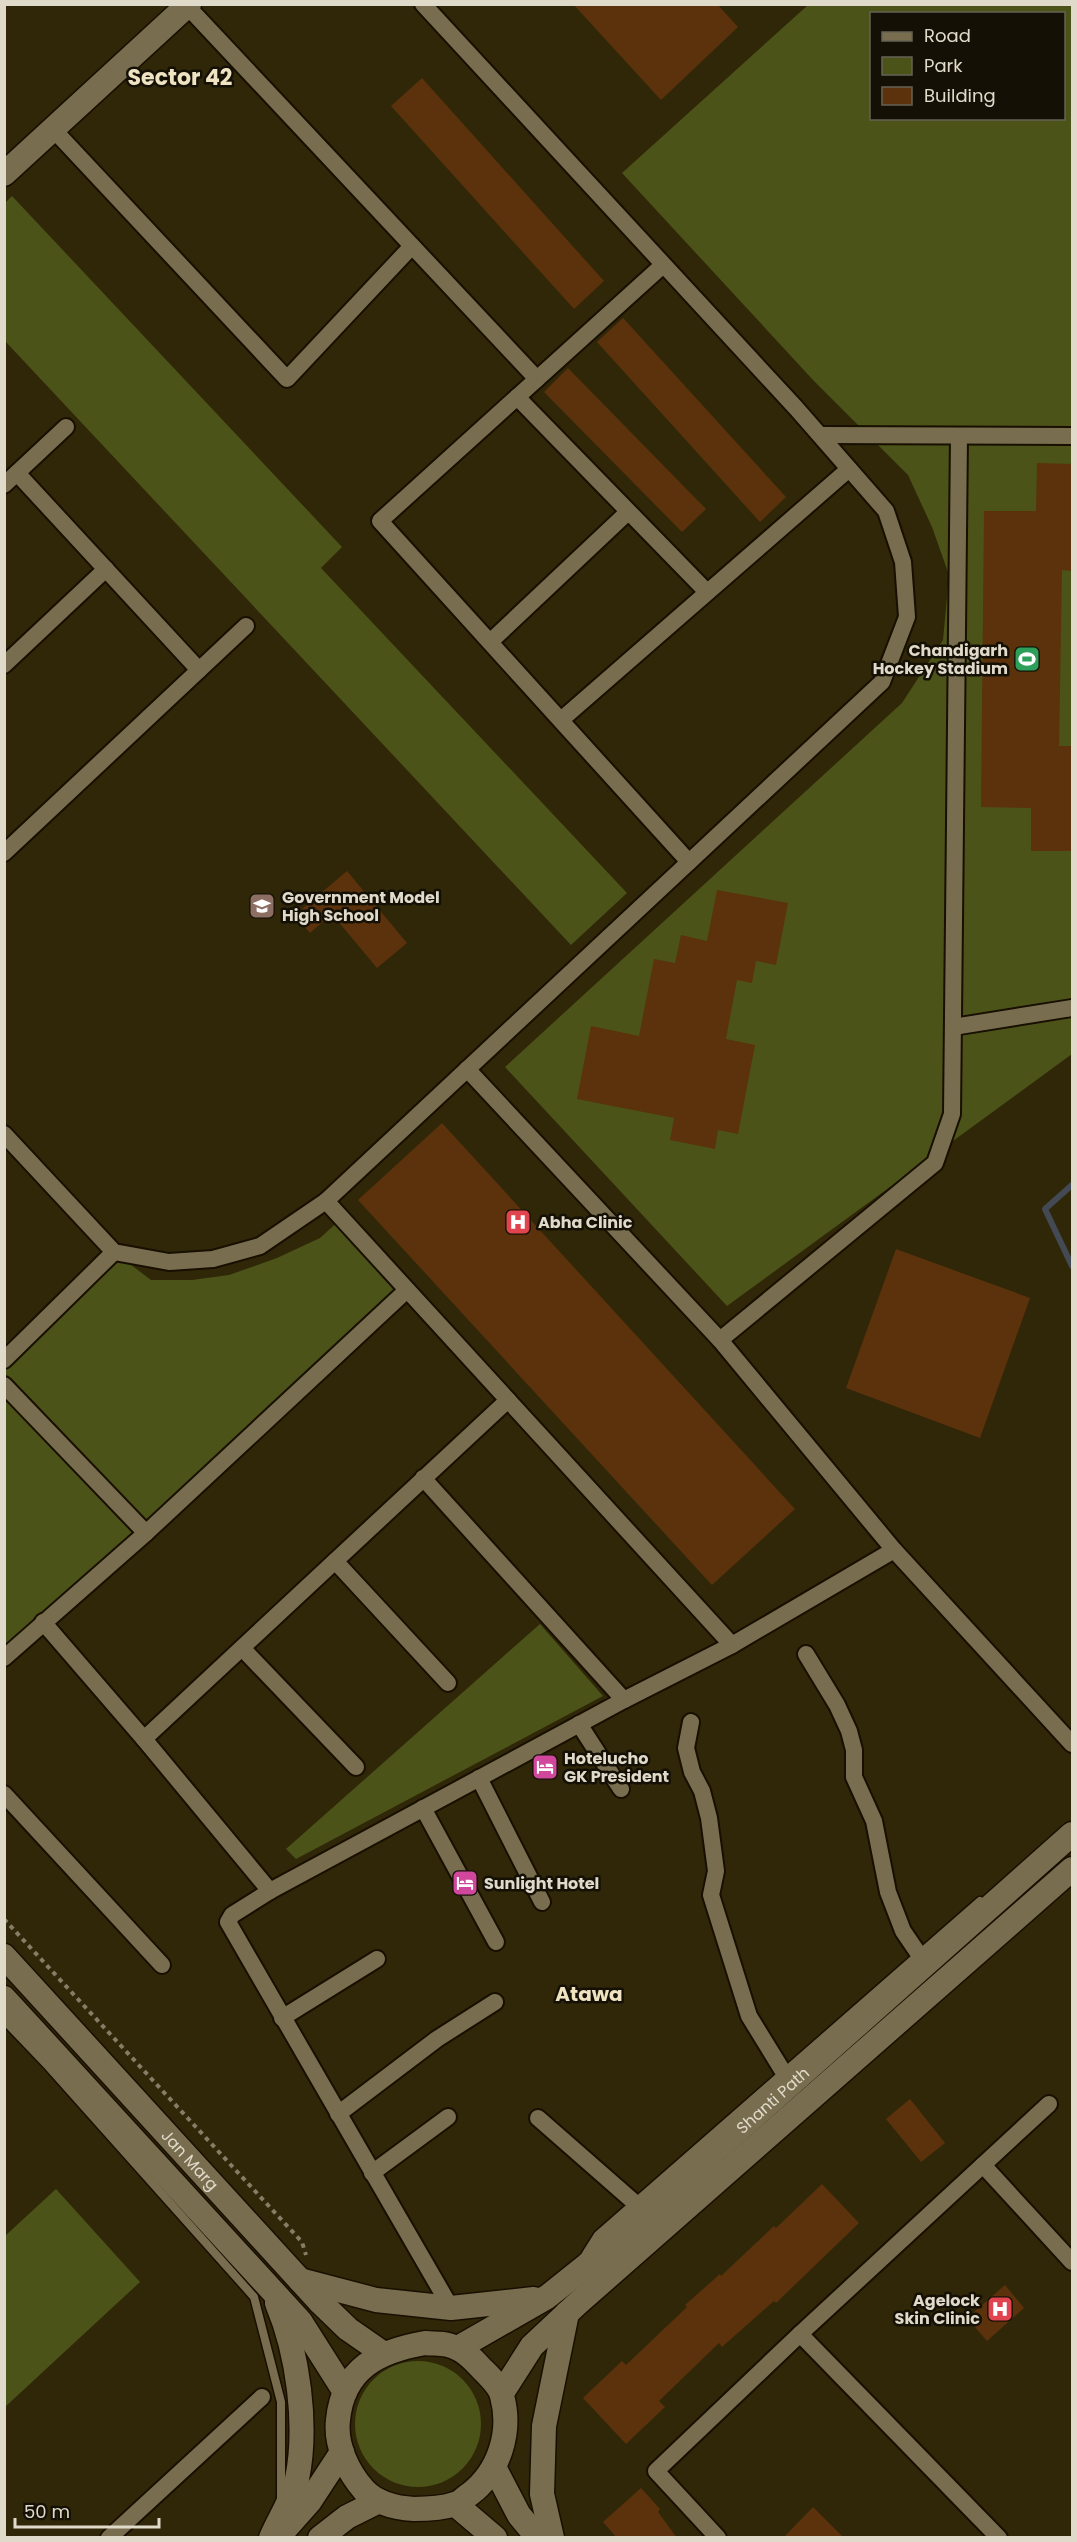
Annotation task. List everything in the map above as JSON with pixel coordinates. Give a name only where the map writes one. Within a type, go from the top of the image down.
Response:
[{"type":"main road","points":[[4,174],[188,5]]},
{"type":"main road","name":"Shanti Path","points":[[458,2348],[547,2297],[581,2269],[1072,1834]]},
{"type":"main road","name":"Shanti Path","points":[[502,2393],[532,2346],[567,2313],[1072,1869]]},
{"type":"main road","name":"Jan Marg","points":[[4,1956],[308,2282],[348,2329],[384,2354]]},
{"type":"main road","name":"Jan Marg","points":[[4,1998],[300,2321],[345,2392]]},
{"type":"main road","points":[[308,2282],[376,2300],[451,2308],[547,2297]]},
{"type":"main road","points":[[270,2288],[288,2327],[301,2409],[297,2480],[276,2530]]},
{"type":"main road","points":[[552,2538],[542,2494],[544,2426],[567,2313]]},
{"type":"main road","points":[[425,2343],[447,2344],[470,2356],[502,2393],[505,2424],[500,2455],[494,2467],[477,2488],[455,2504],[412,2509],[401,2508],[379,2501],[352,2477],[342,2452],[337,2422],[345,2392],[355,2374],[384,2354],[425,2343]]},
{"type":"main road","points":[[276,2530],[310,2501],[342,2452]]},
{"type":"main road","points":[[494,2467],[519,2515],[538,2538]]},
{"type":"main road","points":[[320,2538],[347,2517],[379,2501]]},
{"type":"main road","points":[[455,2504],[495,2538]]},
{"type":"street","points":[[4,1134],[114,1252],[169,1262],[213,1260],[260,1246],[326,1201],[882,682],[907,617],[903,561],[886,511],[820,435],[423,4]]},
{"type":"street","points":[[188,5],[537,379]]},
{"type":"street","points":[[53,129],[286,379],[412,246]]},
{"type":"street","points":[[663,265],[380,521],[690,862]]},
{"type":"street","points":[[517,397],[707,592]]},
{"type":"street","points":[[66,427],[11,479],[106,569],[199,670]]},
{"type":"street","points":[[820,435],[1072,436]]},
{"type":"street","points":[[720,1340],[935,1163],[952,1114],[959,436]]},
{"type":"street","points":[[561,720],[849,469]]},
{"type":"street","points":[[490,642],[628,512]]},
{"type":"street","points":[[4,665],[106,569]]},
{"type":"street","points":[[4,853],[246,626]]},
{"type":"street","points":[[952,1027],[1072,1008]]},
{"type":"street","points":[[467,1069],[720,1340],[894,1550],[1072,1744]]},
{"type":"street","points":[[326,1201],[732,1645]]},
{"type":"street","points":[[4,1360],[114,1252]]},
{"type":"street","points":[[4,1658],[146,1533],[407,1290]]},
{"type":"street","points":[[4,1385],[146,1533]]},
{"type":"street","points":[[144,1738],[508,1400]]},
{"type":"street","points":[[423,1478],[624,1700]]},
{"type":"street","points":[[451,2308],[228,1922],[232,1915],[423,1808],[732,1645],[894,1550]]},
{"type":"street","points":[[335,1561],[448,1683]]},
{"type":"street","points":[[43,1622],[144,1738],[270,1892]]},
{"type":"street","points":[[242,1648],[356,1767]]},
{"type":"street","points":[[806,1654],[849,1731],[854,1750],[854,1777],[874,1821],[888,1892],[903,1931],[918,1953]]},
{"type":"street","points":[[691,1722],[686,1748],[709,1818],[716,1871],[711,1895],[750,2016],[784,2073]]},
{"type":"street","points":[[579,1724],[621,1789]]},
{"type":"street","points":[[479,1778],[542,1902]]},
{"type":"street","points":[[4,1794],[162,1965]]},
{"type":"street","points":[[423,1808],[496,1942]]},
{"type":"street","points":[[282,2018],[377,1959]]},
{"type":"street","points":[[338,2114],[437,2039],[495,2002]]},
{"type":"street","points":[[718,2538],[656,2471],[800,2334],[1049,2104]]},
{"type":"street","points":[[372,2173],[448,2117]]},
{"type":"street","points":[[538,2118],[635,2202]]},
{"type":"street","points":[[983,2165],[1072,2262]]},
{"type":"street","points":[[800,2334],[999,2538]]},
{"type":"street","points":[[109,2538],[262,2397]]},
{"type":"lane","points":[[581,2269],[586,2254],[597,2235],[979,1901],[1006,1892]]},
{"type":"lane","points":[[4,2020],[254,2297],[281,2402],[276,2530]]},
{"type":"path","points":[[4,1919],[302,2241],[308,2282]]},
{"type":"green space","points":[[808,5],[1072,5],[1072,1054],[727,1306],[505,1067],[902,703],[943,640],[949,575],[932,527],[908,475],[814,381],[622,173]]},
{"type":"green space","points":[[12,196],[342,547],[321,568],[627,893],[571,945],[5,341],[5,203]]},
{"type":"green space","points":[[341,1219],[407,1290],[5,1659],[5,1360],[114,1252],[151,1280],[192,1280],[229,1275],[277,1258],[320,1238]]},
{"type":"green space","points":[[540,1624],[603,1696],[296,1859],[286,1849]]},
{"type":"green space","points":[[56,2189],[140,2282],[5,2407],[5,2236]]},
{"type":"green space","points":[[418,2361],[442,2366],[462,2380],[476,2400],[481,2424],[476,2448],[462,2468],[442,2482],[418,2487],[394,2482],[374,2468],[360,2448],[355,2424],[360,2400],[374,2380],[394,2366]]},
{"type":"building","points":[[573,4],[717,4],[738,27],[661,100]]},
{"type":"building","points":[[422,78],[604,281],[574,309],[391,106]]},
{"type":"building","points":[[623,318],[786,497],[760,522],[597,342]]},
{"type":"building","points":[[568,368],[706,509],[682,532],[544,392]]},
{"type":"building","name":"Chandigarh Hockey Stadium","points":[[1037,463],[1072,464],[1072,571],[1062,570],[1059,746],[1072,746],[1072,851],[1031,851],[1031,808],[981,807],[984,511],[1036,511]]},
{"type":"building","points":[[347,871],[407,943],[377,968],[332,914],[310,933],[295,915]]},
{"type":"building","points":[[717,890],[788,903],[776,965],[756,961],[752,983],[737,980],[726,1039],[755,1045],[738,1134],[718,1130],[715,1149],[670,1140],[674,1118],[577,1099],[591,1026],[639,1036],[654,959],[675,963],[681,935],[707,941]]},
{"type":"building","points":[[442,1123],[795,1509],[712,1585],[358,1200]]},
{"type":"building","points":[[896,1249],[1030,1298],[980,1438],[846,1388]]},
{"type":"building","points":[[910,2099],[945,2143],[921,2162],[886,2119]]},
{"type":"building","points":[[822,2184],[859,2223],[776,2303],[774,2301],[722,2347],[719,2343],[659,2401],[665,2407],[626,2444],[583,2398],[622,2361],[626,2365],[687,2307],[685,2305],[720,2274],[721,2276],[774,2226],[776,2228]]},
{"type":"building","points":[[1005,2285],[1024,2308],[987,2341],[967,2318]]},
{"type":"building","points":[[641,2488],[660,2509],[658,2512],[677,2538],[617,2538],[603,2522]]},
{"type":"building","points":[[813,2507],[844,2538],[783,2538]]},
{"type":"waterway","points":[[1072,1185],[1045,1209],[1072,1266]]},
{"type":"place","name":"Chandigarh Hockey Stadium","points":[[1027,659]]},
{"type":"place","name":"Government Model High School","points":[[262,906]]},
{"type":"place","name":"Abha Clinic","points":[[518,1222]]},
{"type":"place","name":"Hotelucho GK President","points":[[545,1767]]},
{"type":"place","name":"Sunlight Hotel","points":[[465,1883]]},
{"type":"place","name":"Agelock Skin Clinic","points":[[1000,2309]]},
{"type":"district","name":"Sector 42","points":[[180,77]]},
{"type":"district","name":"Atawa","points":[[589,1994]]}]
